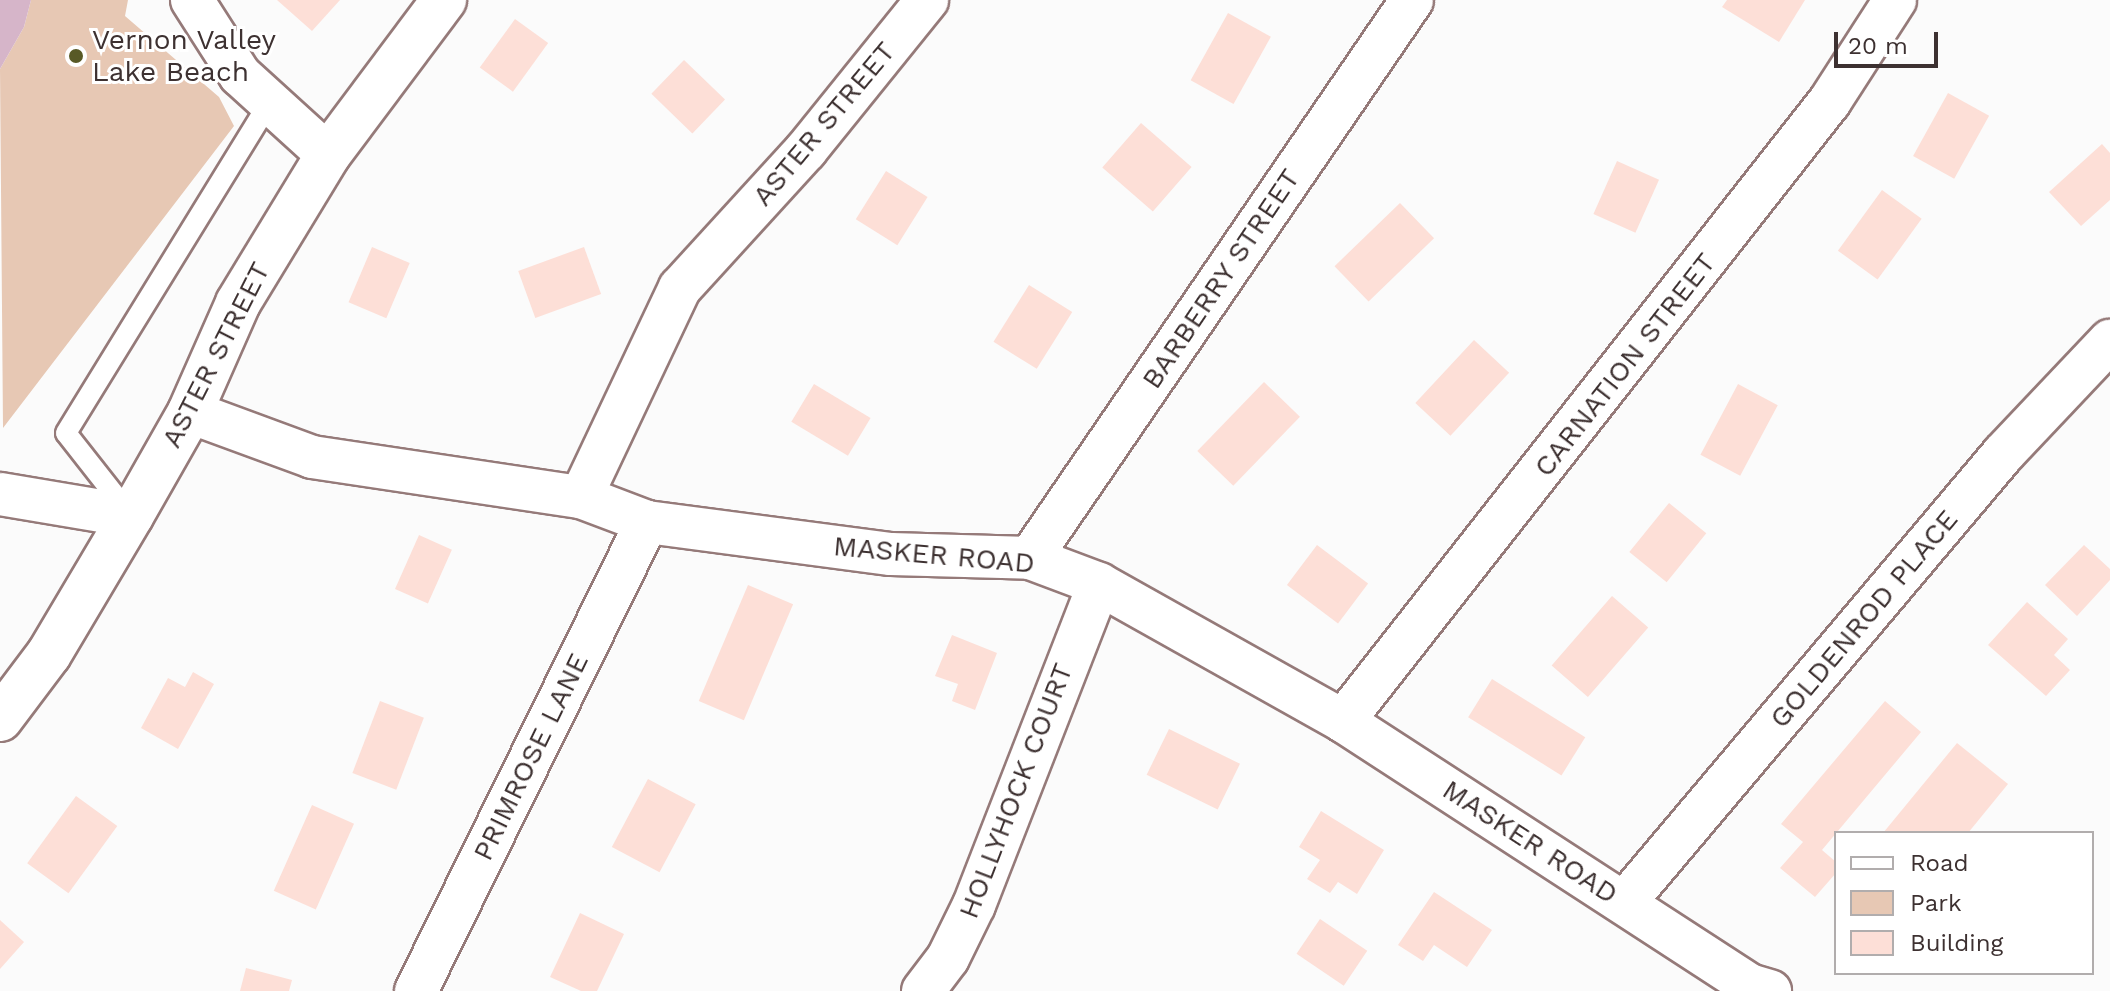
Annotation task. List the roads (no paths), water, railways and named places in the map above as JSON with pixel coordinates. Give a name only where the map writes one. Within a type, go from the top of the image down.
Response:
[{"type":"street","points":[[192,0],[240,75],[328,155]]},
{"type":"street","name":"ASTER STREET","points":[[0,719],[49,654],[131,516],[190,412],[238,303],[328,155],[444,0]]},
{"type":"street","name":"ASTER STREET","points":[[581,497],[680,288],[806,150],[927,0]]},
{"type":"street","name":"BARBERRY STREET","points":[[1030,558],[1412,0]]},
{"type":"street","name":"CARNATION STREET","points":[[1343,721],[1820,113],[1895,0]]},
{"type":"street","name":"GOLDENROD PLACE","points":[[1625,902],[2003,454],[2110,341]]},
{"type":"street","name":"MASKER ROAD","points":[[190,412],[312,457],[581,497],[647,522],[891,554],[1030,558],[1099,584],[1343,721],[1749,985],[1770,991]]},
{"type":"street","points":[[0,494],[131,516]]},
{"type":"street","name":"PRIMROSE LANE","points":[[416,991],[647,522]]},
{"type":"street","name":"HOLLYHOCK COURT","points":[[923,991],[948,958],[974,905],[1099,584]]},
{"type":"lane","points":[[131,516],[66,433],[270,102]]},
{"type":"place","name":"Vernon Valley Lake Beach","points":[[76,56]]}]
